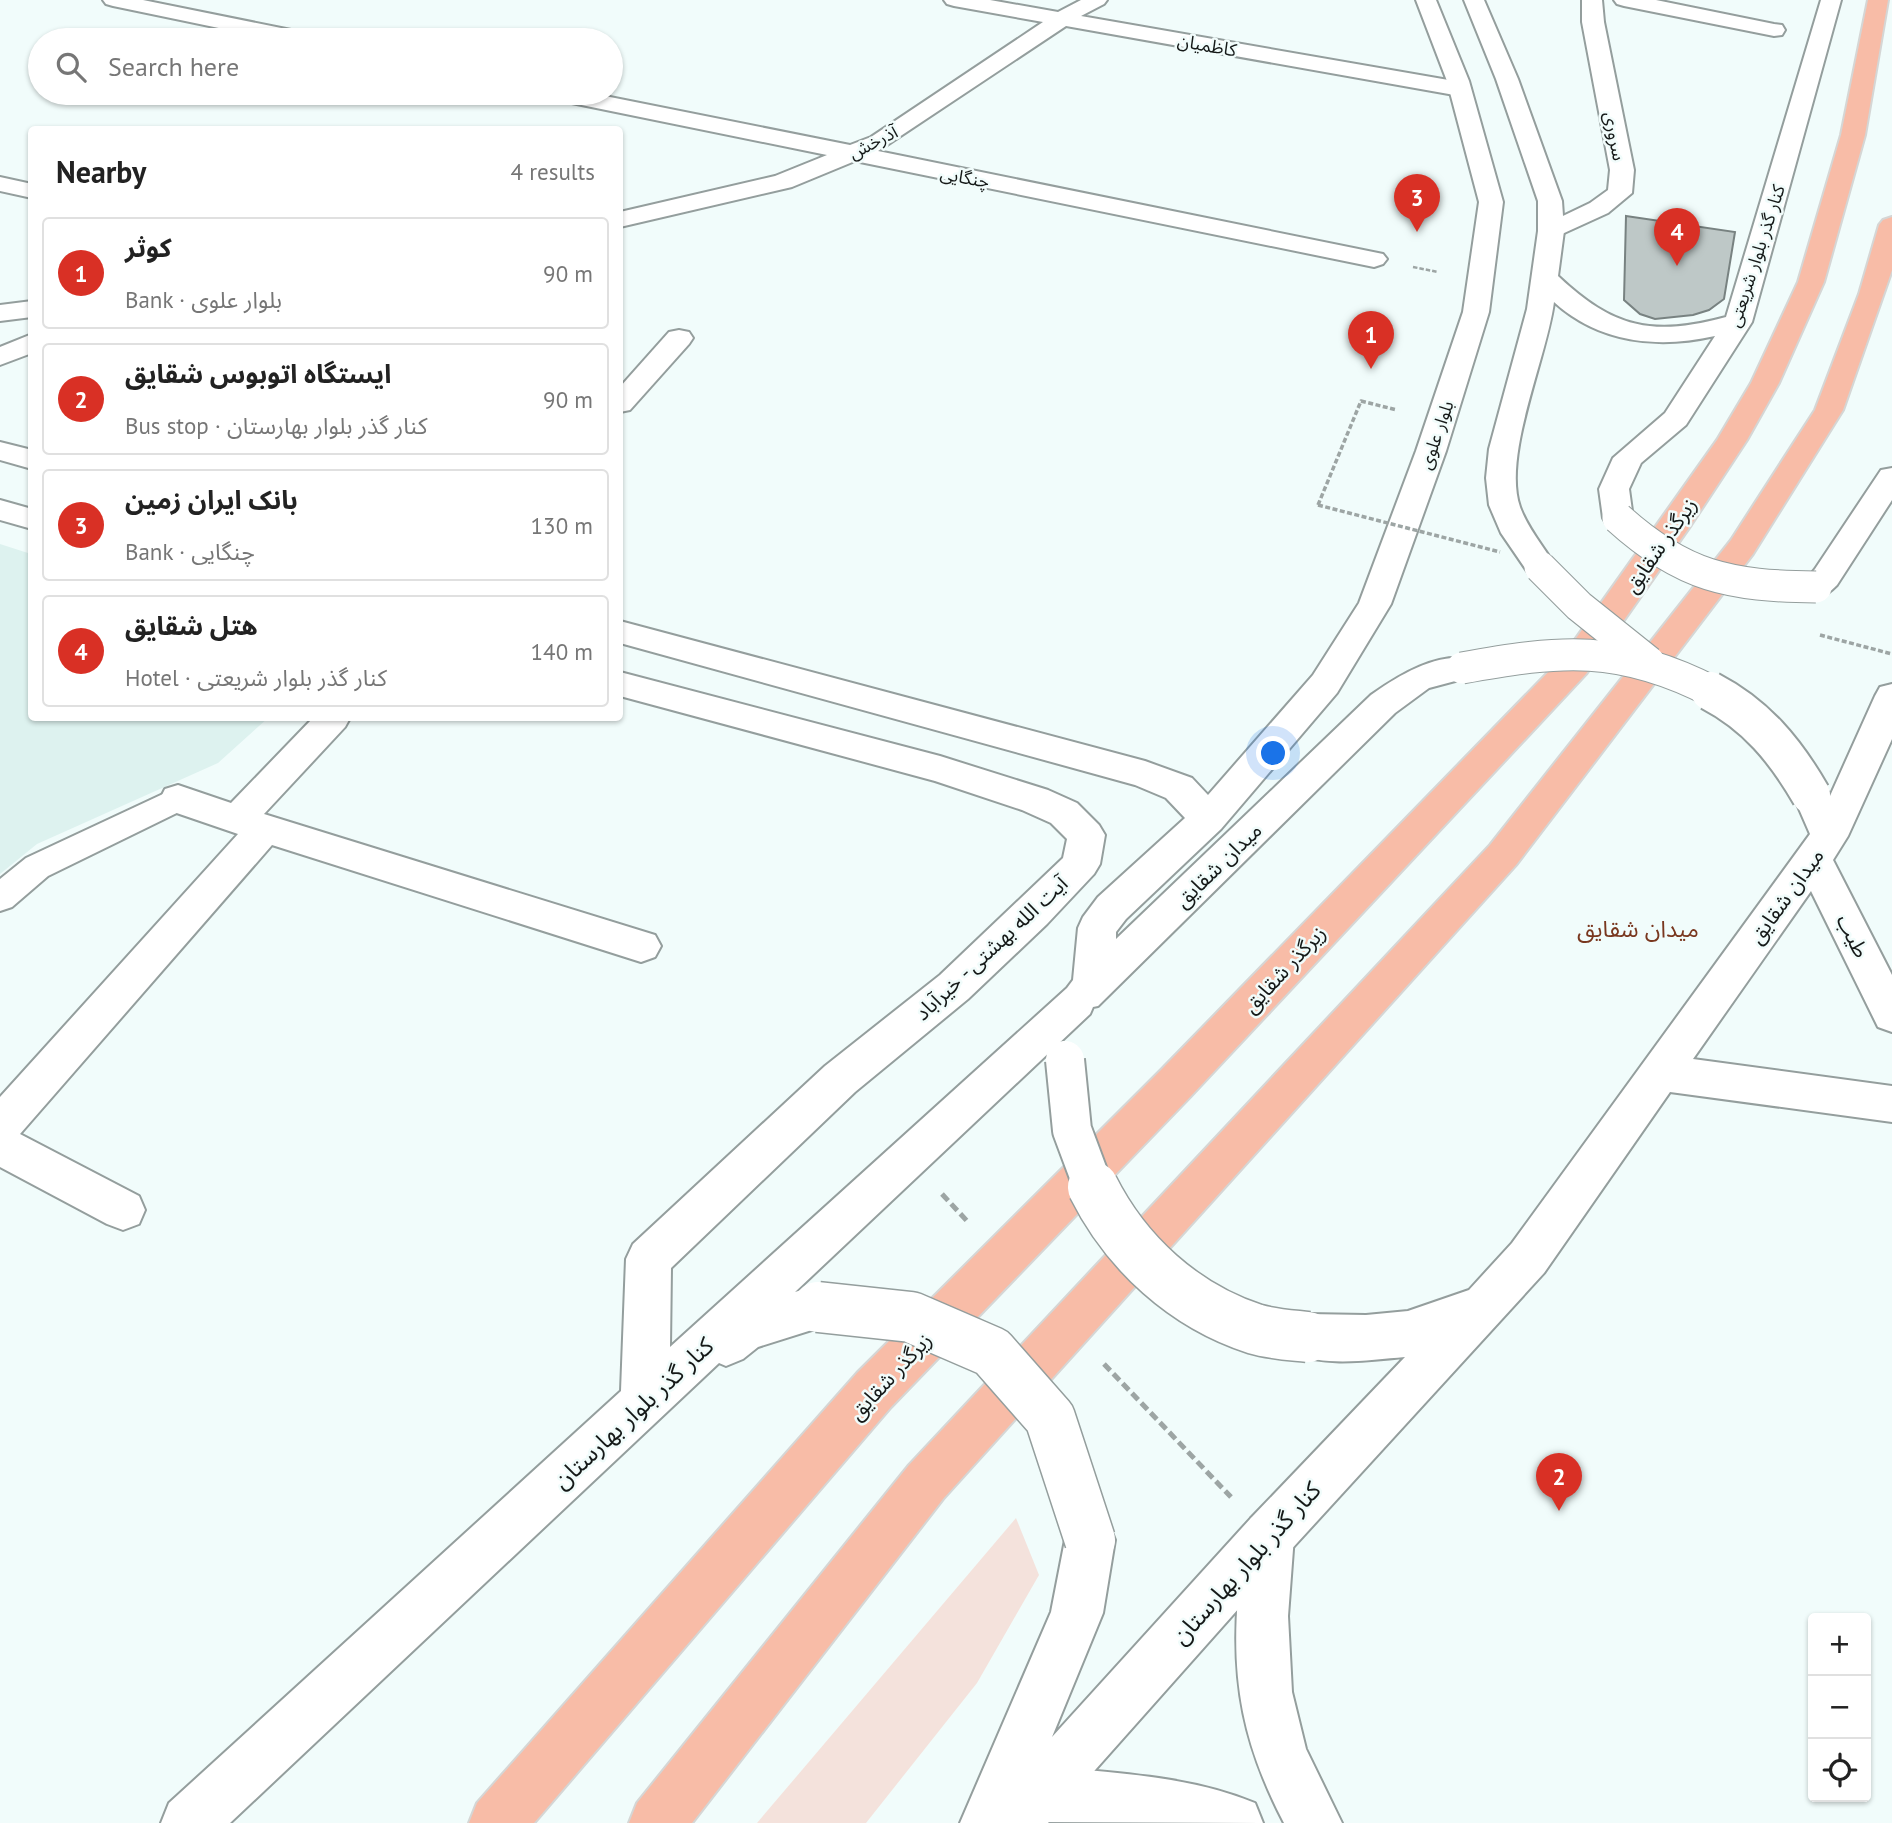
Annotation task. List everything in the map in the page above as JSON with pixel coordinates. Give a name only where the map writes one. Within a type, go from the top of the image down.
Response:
[{"type":"main road","points":[[113,0],[248,28]]},
{"type":"main road","name":"کاظمیان","points":[[954,0],[1460,89]]},
{"type":"main road","name":"آذرخش","points":[[623,218],[783,182],[879,142],[1061,20],[1097,0]]},
{"type":"main road","name":"بلوار علوی","points":[[1084,994],[1097,928],[1112,908],[1208,819],[1325,684],[1375,604],[1453,384],[1476,312],[1491,202],[1460,89],[1426,0]]},
{"type":"main road","points":[[1474,0],[1507,79],[1550,201],[1551,232],[1540,309],[1504,449],[1500,478],[1504,505],[1517,533],[1541,567],[1579,606],[1656,667]]},
{"type":"main road","name":"سروری","points":[[1551,232],[1599,208],[1620,192],[1622,170],[1593,22],[1592,0]]},
{"type":"main road","points":[[1624,0],[1774,30]]},
{"type":"main road","name":"کنار گذر بلوار شریعتی","points":[[1657,551],[1618,518],[1614,489],[1628,458],[1676,419],[1738,322],[1831,0]]},
{"type":"main road","name":"زیرگذر شقایق","points":[[498,1823],[874,1390],[1176,1083],[1574,666],[1657,551],[1732,440],[1765,383],[1811,282],[1853,135],[1878,0]]},
{"type":"main road","name":"چنگایی","points":[[615,105],[1374,259]]},
{"type":"main road","points":[[0,184],[28,190]]},
{"type":"main road","points":[[657,1823],[926,1482],[1503,855],[1742,547],[1829,410],[1872,294],[1892,225]]},
{"type":"main road","points":[[1545,278],[1584,313],[1615,329],[1672,337],[1704,332],[1738,322]]},
{"type":"main road","points":[[0,313],[28,310]]},
{"type":"main road","points":[[623,401],[679,338]]},
{"type":"main road","points":[[0,358],[28,344]]},
{"type":"main road","points":[[0,451],[28,459]]},
{"type":"main road","points":[[1657,551],[1691,568],[1737,580],[1776,587],[1816,587],[1826,577],[1892,477]]},
{"type":"main road","points":[[0,510],[28,518]]},
{"type":"main road","points":[[623,633],[1145,774],[1179,788],[1208,819]]},
{"type":"main road","name":"میدان شقایق","points":[[1568,653],[1613,657],[1656,667],[1695,684],[1758,723],[1794,765],[1811,795],[1821,847],[1528,1258],[1484,1307],[1408,1334],[1366,1338],[1308,1337],[1256,1329],[1206,1307],[1171,1283],[1125,1241],[1101,1201],[1080,1158],[1073,1136],[1065,1060],[1066,1029],[1084,994],[1383,704],[1418,679],[1462,668],[1568,653]]},
{"type":"main road","name":"آیت الله بهشتی - خیرآباد","points":[[623,685],[940,769],[1023,796],[1064,813],[1086,835],[1081,864],[1033,912],[954,987],[840,1079],[649,1259],[645,1402]]},
{"type":"main road","points":[[1821,847],[1883,721],[1892,696]]},
{"type":"main road","points":[[0,1127],[252,824],[331,721]]},
{"type":"main road","points":[[178,799],[641,946]]},
{"type":"main road","name":"طیب","points":[[1821,847],[1892,1015]]},
{"type":"main road","name":"کنار گذر بلوار بهارستان","points":[[189,1823],[1084,994]]},
{"type":"main road","points":[[1660,1073],[1892,1104]]},
{"type":"main road","points":[[0,1145],[123,1210]]},
{"type":"main road","points":[[645,1402],[745,1329],[818,1307],[911,1317],[992,1352],[1049,1418],[1090,1540],[1077,1613],[988,1823]]},
{"type":"main road","name":"کنار گذر بلوار بهارستان","points":[[1026,1809],[1269,1536],[1484,1307]]},
{"type":"main road","points":[[1269,1536],[1261,1619],[1261,1668],[1277,1746],[1314,1823]]},
{"type":"main road","points":[[1026,1809],[1157,1805],[1235,1823]]},
{"type":"lane","points":[[0,898],[37,867],[178,799]]},
{"type":"path","points":[[1374,259],[1480,281]]},
{"type":"path","points":[[1318,505],[1361,401]]},
{"type":"shaded area","points":[[0,544],[28,553],[28,721],[265,721],[218,763],[37,844],[0,874]]},
{"type":"shaded area","points":[[1016,1518],[1039,1575],[977,1683],[866,1823],[757,1823]]},
{"type":"building","points":[[1626,216],[1735,232],[1724,299],[1709,310],[1693,315],[1655,319],[1640,314],[1624,300]]},
{"type":"place","name":"بانک ایران زمین","points":[[1417,232]]},
{"type":"place","name":"هتل شقایق","points":[[1677,266]]},
{"type":"place","name":"کوثر","points":[[1371,369]]},
{"type":"place","name":"ایستگاه اتوبوس شقایق","points":[[1559,1511]]},
{"type":"district","name":"میدان شقایق","points":[[1638,928]]}]
